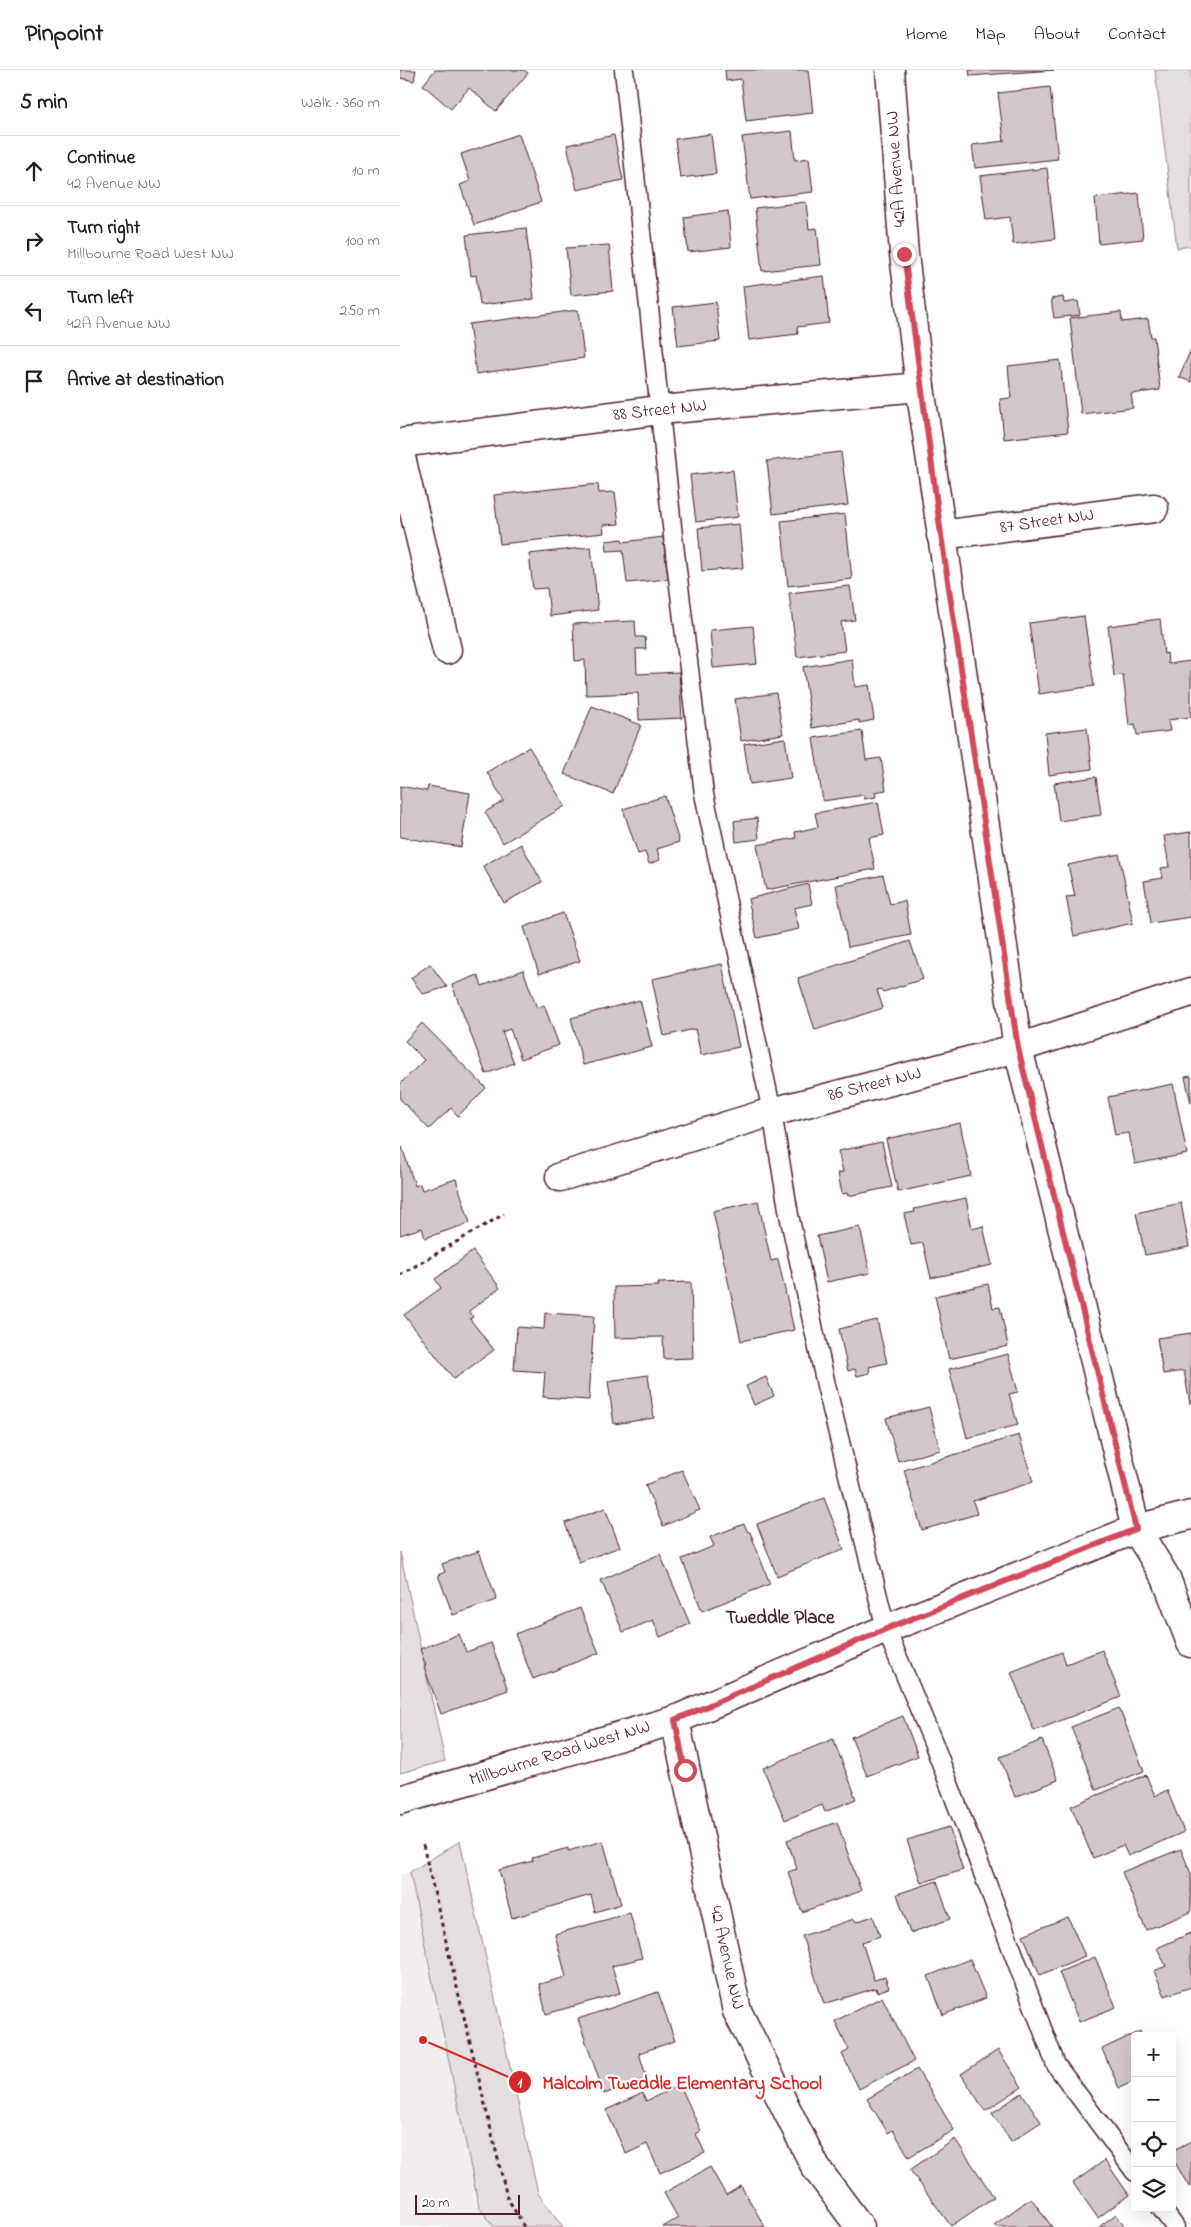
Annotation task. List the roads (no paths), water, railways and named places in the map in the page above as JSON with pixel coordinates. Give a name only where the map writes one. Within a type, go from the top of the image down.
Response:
[{"type":"street","name":"42A Avenue NW","points":[[890,70],[904,254],[920,387],[1018,1048],[1136,1529],[1166,1578],[1191,1643]]},
{"type":"street","name":"88 Street NW","points":[[400,444],[660,410],[920,387]]},
{"type":"street","points":[[400,453],[447,650]]},
{"type":"street","name":"87 Street NW","points":[[941,535],[1154,508]]},
{"type":"street","name":"86 Street NW","points":[[560,1177],[772,1112],[1018,1048],[1191,992]]},
{"type":"street","name":"Millbourne Road West NW","points":[[400,1800],[675,1720],[886,1629],[1136,1529],[1191,1515]]},
{"type":"street","name":"42 Avenue NW","points":[[675,1720],[737,2011],[816,2168],[860,2227]]},
{"type":"lane","points":[[624,70],[660,410],[704,794],[772,1112],[789,1215],[822,1366],[886,1629],[933,1742],[1056,2065],[1131,2167]]},
{"type":"lane","points":[[1165,2212],[1175,2227]]},
{"type":"place","name":"Malcolm Tweddle Elementary School","points":[[423,2040]]},
{"type":"district","name":"Tweddle Place","points":[[780,1618]]}]
